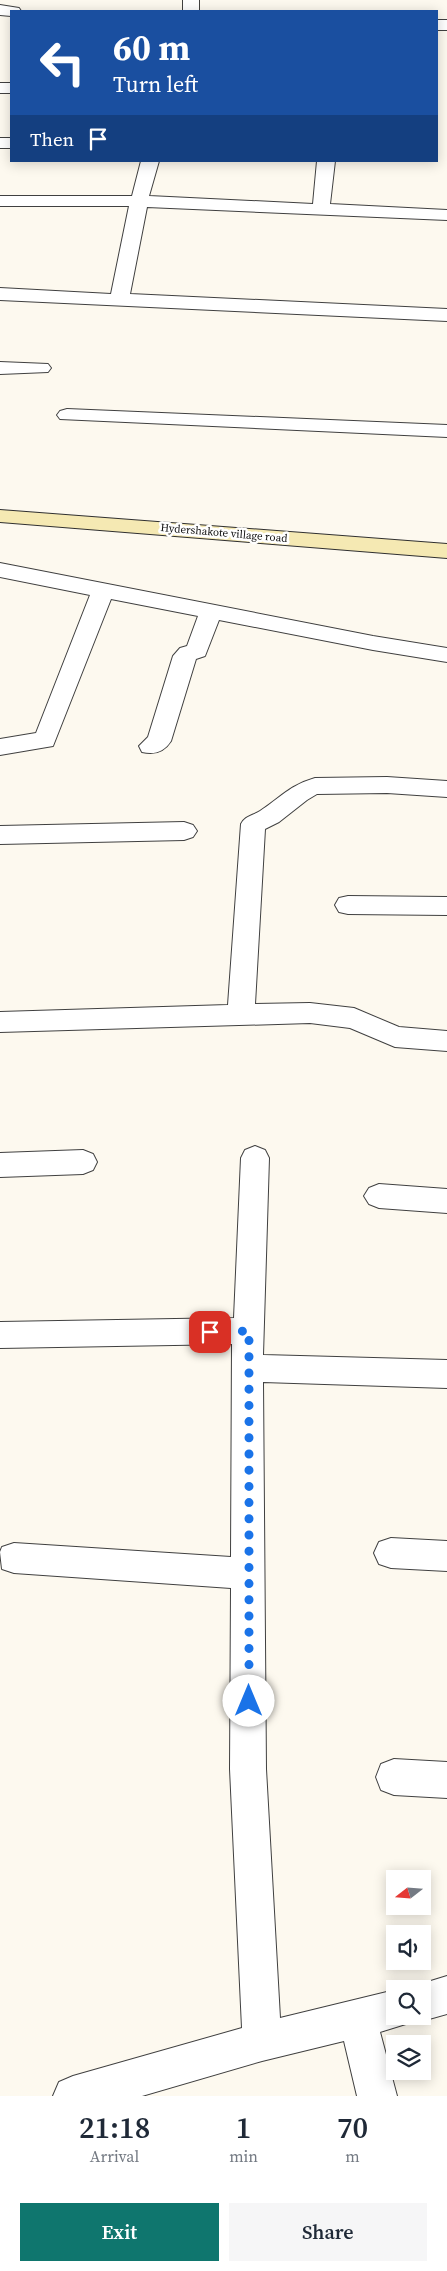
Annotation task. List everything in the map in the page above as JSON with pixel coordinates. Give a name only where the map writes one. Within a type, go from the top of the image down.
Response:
[{"type":"street","points":[[120,298],[139,201],[150,162]]},
{"type":"street","points":[[321,209],[326,162]]},
{"type":"street","points":[[0,201],[139,201],[447,214]]},
{"type":"street","points":[[0,294],[120,298],[447,315]]},
{"type":"street","points":[[0,368],[41,368]]},
{"type":"street","points":[[67,415],[447,432]]},
{"type":"street","name":"Hydershakote village road","points":[[0,516],[447,551]]},
{"type":"street","points":[[0,570],[373,643],[447,655]]},
{"type":"street","points":[[0,747],[45,740],[103,591]]},
{"type":"street","points":[[151,746],[159,741],[185,656],[188,653],[197,651],[211,611]]},
{"type":"street","points":[[241,1015],[253,824],[267,821],[296,795],[305,789],[315,786],[387,785],[447,789]]},
{"type":"street","points":[[0,835],[184,831]]},
{"type":"street","points":[[348,905],[447,906]]},
{"type":"street","points":[[0,1022],[310,1013],[354,1018],[395,1037],[447,1042]]},
{"type":"street","points":[[254,1158],[247,1368],[248,1768],[262,2042]]},
{"type":"street","points":[[0,1165],[83,1162]]},
{"type":"street","points":[[379,1196],[447,1201]]},
{"type":"street","points":[[0,1335],[249,1331]]},
{"type":"street","points":[[247,1368],[447,1374]]},
{"type":"street","points":[[391,1553],[447,1556]]},
{"type":"street","points":[[14,1558],[248,1574]]},
{"type":"street","points":[[394,1777],[447,1780]]},
{"type":"street","points":[[431,1999],[447,1995]]},
{"type":"street","points":[[74,2096],[262,2042],[386,2012]]},
{"type":"street","points":[[358,2020],[377,2096]]},
{"type":"route","points":[[210,1332],[249,1331],[247,1386],[249,1701]]}]
